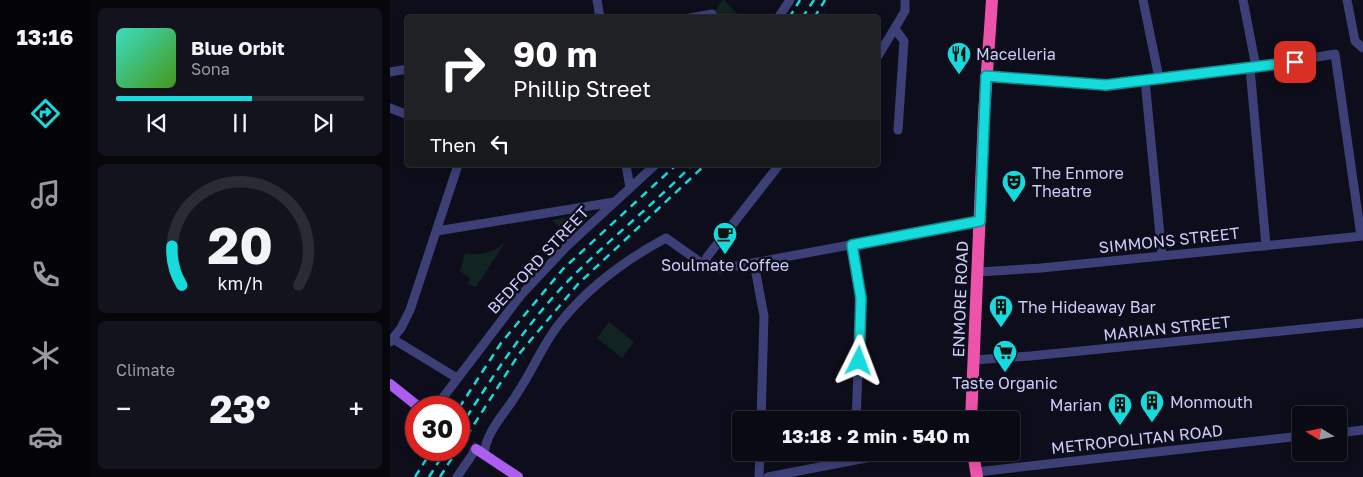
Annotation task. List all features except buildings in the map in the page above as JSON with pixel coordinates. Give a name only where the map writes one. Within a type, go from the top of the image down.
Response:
[{"type":"highway","name":"ENMORE ROAD","points":[[971,411],[986,76],[992,0]]},
{"type":"highway","points":[[975,461],[977,474]]},
{"type":"main road","points":[[390,384],[405,396]]},
{"type":"main road","points":[[480,452],[518,477]]},
{"type":"street","points":[[597,0],[600,15]]},
{"type":"street","points":[[780,15],[790,0]]},
{"type":"street","points":[[880,53],[905,11],[905,0]]},
{"type":"street","points":[[1144,0],[1160,78]]},
{"type":"street","points":[[1243,0],[1253,67],[1266,246]]},
{"type":"street","points":[[1347,0],[1355,41],[1363,48]]},
{"type":"street","points":[[706,15],[712,14]]},
{"type":"street","points":[[895,29],[904,41],[898,130]]},
{"type":"street","points":[[986,76],[1090,85],[1253,67],[1335,54],[1362,236]]},
{"type":"street","points":[[390,72],[405,70]]},
{"type":"street","points":[[1145,80],[1162,256]]},
{"type":"street","points":[[390,108],[405,114]]},
{"type":"street","points":[[457,167],[410,310],[392,341],[457,378]]},
{"type":"street","points":[[626,167],[630,188]]},
{"type":"street","name":"BEDFORD STREET","points":[[444,396],[521,295],[566,247],[653,167]]},
{"type":"street","points":[[704,264],[707,257],[778,167]]},
{"type":"street","points":[[437,231],[615,202]]},
{"type":"street","points":[[457,477],[480,452],[489,434],[518,393],[558,325],[594,288],[630,258],[666,238],[704,264],[720,269],[980,221]]},
{"type":"street","name":"SIMMONS STREET","points":[[978,272],[1362,236]]},
{"type":"street","points":[[852,245],[861,298],[856,411]]},
{"type":"street","points":[[754,264],[764,316],[761,411]]},
{"type":"street","name":"MARIAN STREET","points":[[974,360],[1363,323]]},
{"type":"street","points":[[1348,432],[1363,430]]},
{"type":"street","name":"METROPOLITAN ROAD","points":[[977,474],[1292,437]]},
{"type":"street","points":[[759,477],[760,461]]},
{"type":"street","points":[[768,477],[834,461]]},
{"type":"green space","points":[[722,0],[724,0],[738,15],[714,15]]},
{"type":"green space","points":[[594,213],[569,236],[552,220]]},
{"type":"green space","points":[[504,244],[476,287],[468,284],[470,278],[460,271],[465,253],[485,253],[495,250]]},
{"type":"green space","points":[[609,322],[634,342],[622,358],[597,338]]},
{"type":"tunnel","points":[[470,445],[476,449]]},
{"type":"railway","points":[[791,15],[800,0]]},
{"type":"railway","points":[[804,15],[814,0]]},
{"type":"railway","points":[[816,15],[825,0]]},
{"type":"railway","points":[[467,396],[501,343],[563,269],[674,167]]},
{"type":"railway","points":[[470,412],[511,350],[556,294],[690,167]]},
{"type":"railway","points":[[470,431],[519,354],[578,284],[703,167]]},
{"type":"railway","points":[[415,477],[425,461]]},
{"type":"railway","points":[[429,477],[439,461]]},
{"type":"railway","points":[[440,477],[450,461]]},
{"type":"place","name":"Macelleria","points":[[959,75]]},
{"type":"place","name":"The Enmore Theatre","points":[[1014,203]]},
{"type":"place","name":"Soulmate Coffee","points":[[725,255]]},
{"type":"place","name":"The Hideaway Bar","points":[[1001,328]]},
{"type":"place","name":"Taste Organic","points":[[1005,373]]},
{"type":"place","name":"Monmouth","points":[[1152,423]]},
{"type":"place","name":"Marian","points":[[1120,426]]},
{"type":"route","points":[[859,361],[861,298],[852,245],[980,221],[986,76],[1106,85],[1295,62]]}]
